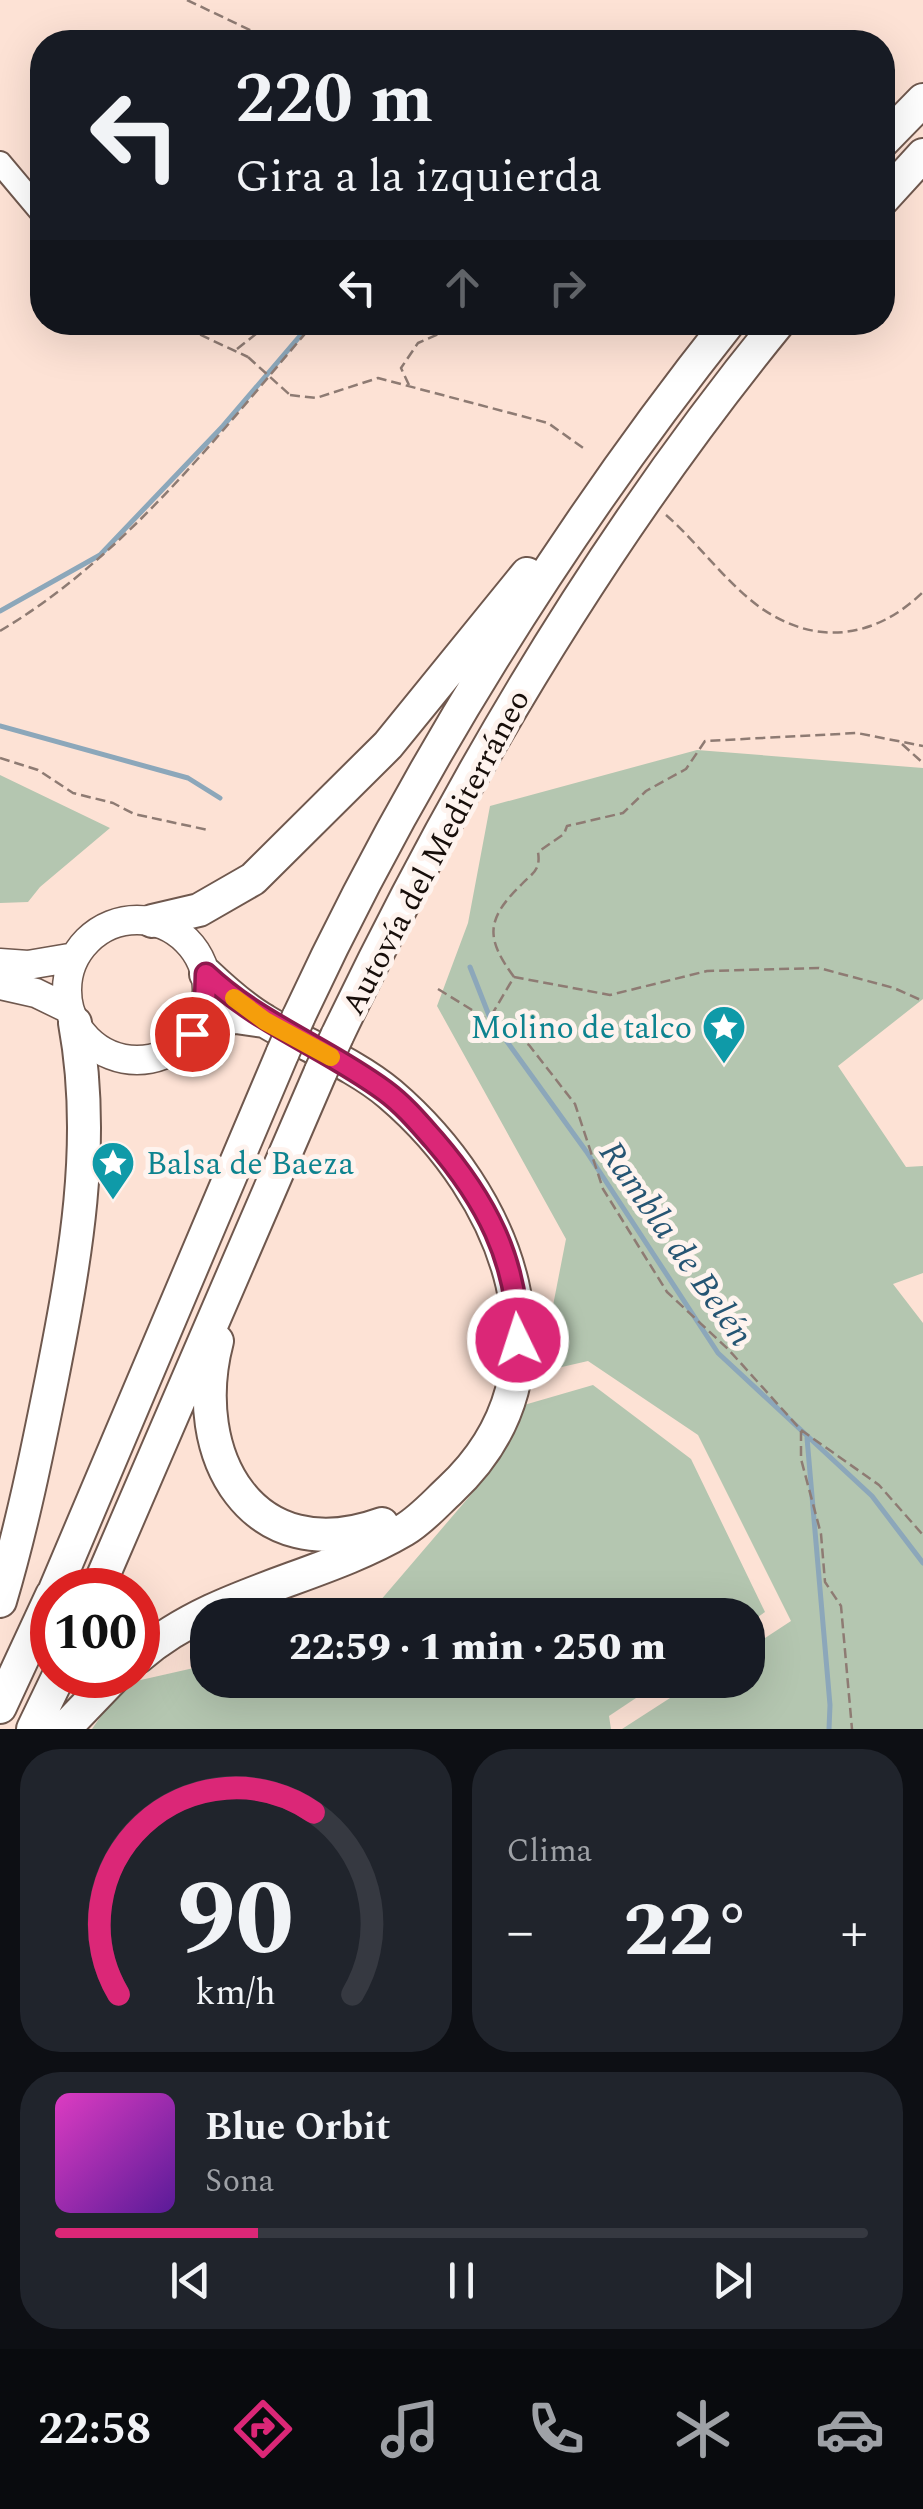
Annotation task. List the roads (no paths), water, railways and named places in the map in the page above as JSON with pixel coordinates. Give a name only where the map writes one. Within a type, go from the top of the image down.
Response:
[{"type":"highway","points":[[895,129],[923,100]]},
{"type":"highway","points":[[895,185],[923,154]]},
{"type":"highway","name":"Autovía del Mediterráneo","points":[[64,1568],[298,1018],[376,864],[460,716],[560,557],[719,335]]},
{"type":"highway","name":"Autovía del Mediterráneo","points":[[105,1568],[321,1071],[448,813],[520,690],[674,458],[768,335]]},
{"type":"highway","points":[[152,921],[198,910],[252,879],[388,746],[449,674],[594,485],[628,458]]},
{"type":"highway","points":[[160,1642],[197,1618],[405,1529],[465,1476],[490,1443],[506,1406],[518,1340],[518,1306],[510,1264],[477,1196],[412,1116],[376,1085],[309,1042],[265,1021],[206,974]]},
{"type":"highway","points":[[0,1600],[33,1475],[77,1235],[85,1092],[72,1016]]},
{"type":"highway","points":[[199,1023],[236,1017],[265,1021]]},
{"type":"highway","points":[[229,1280],[226,1318],[216,1344],[207,1407],[214,1446],[226,1477],[245,1500],[276,1522],[305,1533],[326,1534],[377,1526],[441,1498]]},
{"type":"highway","name":"Autovía del Mediterráneo","points":[[0,1707],[30,1643]]},
{"type":"highway","points":[[33,1729],[47,1698]]},
{"type":"highway","points":[[64,1729],[94,1698]]},
{"type":"main road","points":[[0,985],[36,993],[72,1016],[92,1044],[130,1060],[170,1052],[199,1023],[205,1007],[206,974],[192,946],[167,926],[126,920],[102,929],[74,957],[67,982],[72,1016]]},
{"type":"main road","points":[[0,963],[28,965],[74,957]]},
{"type":"street","points":[[0,163],[30,199]]},
{"type":"waterway","points":[[0,611],[100,555],[223,426],[301,335]]},
{"type":"waterway","name":"Rambla de Belén","points":[[0,726],[188,778],[220,798]]},
{"type":"waterway","name":"Rambla de Belén","points":[[470,967],[490,1018],[586,1151],[718,1353],[872,1496],[923,1563]]},
{"type":"waterway","points":[[807,1438],[829,1729]]},
{"type":"place","name":"Molino de talco","points":[[724,1065]]},
{"type":"place","name":"Balsa de Baeza","points":[[113,1201]]}]
